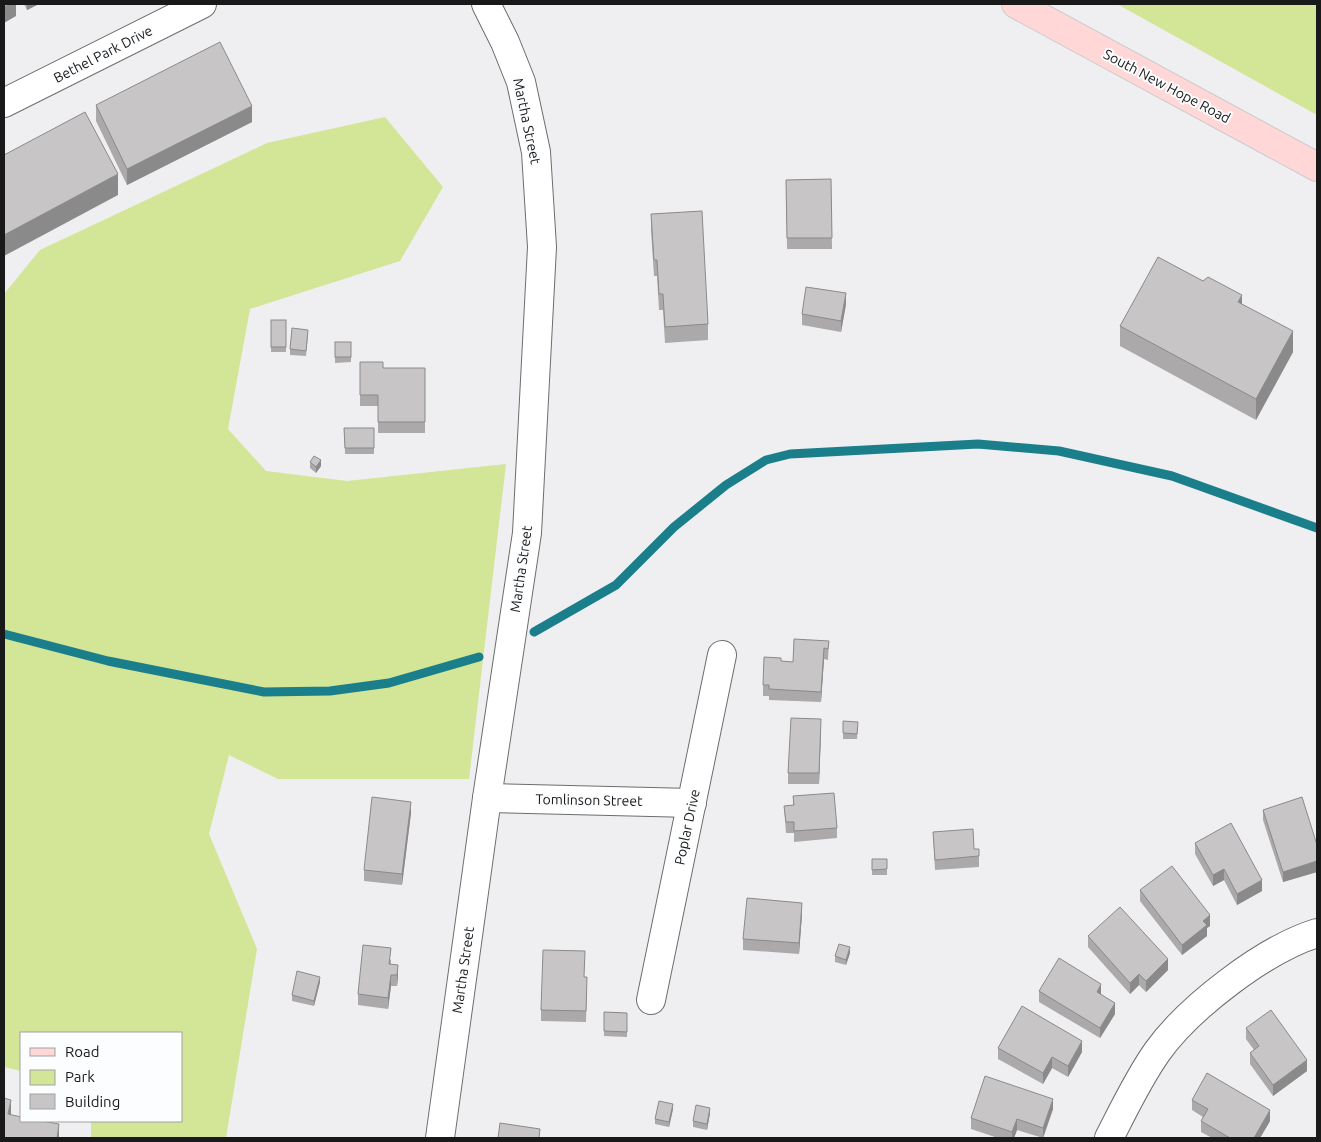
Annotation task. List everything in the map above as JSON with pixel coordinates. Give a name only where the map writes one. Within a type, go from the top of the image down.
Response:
[{"type":"main road","name":"South New Hope Road","points":[[1016,4],[1317,167]]},
{"type":"street","name":"Bethel Park Drive","points":[[4,103],[202,4]]},
{"type":"street","name":"Martha Street","points":[[440,1138],[487,798],[527,533],[542,247],[536,152],[520,82],[505,42],[486,4]]},
{"type":"street","name":"Poplar Drive","points":[[651,1000],[722,655]]},
{"type":"street","name":"Tomlinson Street","points":[[487,798],[692,803]]},
{"type":"street","points":[[1109,1138],[1132,1093],[1158,1051],[1185,1021],[1242,973],[1276,952],[1317,933]]},
{"type":"green space","points":[[1117,4],[1317,4],[1317,115]]},
{"type":"green space","points":[[385,117],[443,187],[400,261],[250,309],[228,429],[266,471],[347,481],[506,464],[469,779],[278,779],[229,755],[209,834],[257,949],[226,1138],[91,1138],[91,1122],[182,1122],[182,1032],[20,1032],[20,1071],[4,1067],[4,294],[40,250],[267,143]]},
{"type":"building","points":[[220,42],[252,106],[127,169],[96,105]]},
{"type":"building","points":[[85,112],[118,174],[4,235],[4,155]]},
{"type":"building","points":[[831,179],[832,238],[787,238],[786,180]]},
{"type":"building","points":[[702,211],[708,324],[665,327],[663,294],[659,294],[657,260],[654,260],[651,214]]},
{"type":"building","points":[[1158,257],[1203,281],[1208,277],[1242,295],[1238,302],[1293,331],[1256,399],[1120,326]]},
{"type":"building","points":[[806,287],[846,293],[841,321],[802,314]]},
{"type":"building","points":[[271,320],[286,320],[286,347],[271,347]]},
{"type":"building","points":[[292,328],[308,330],[306,351],[290,349]]},
{"type":"building","points":[[335,342],[351,342],[351,357],[335,357]]},
{"type":"building","points":[[360,362],[383,362],[383,368],[425,368],[425,422],[378,422],[378,395],[360,395]]},
{"type":"building","points":[[344,428],[374,428],[374,448],[345,448]]},
{"type":"building","points":[[314,456],[321,460],[316,467],[310,462]]},
{"type":"building","points":[[794,639],[829,641],[828,649],[824,648],[821,692],[769,689],[769,685],[763,685],[764,657],[781,658],[781,661],[793,662]]},
{"type":"building","points":[[791,718],[821,719],[819,773],[788,773]]},
{"type":"building","points":[[843,721],[858,722],[857,734],[843,733]]},
{"type":"building","points":[[834,793],[837,828],[794,831],[794,822],[786,822],[784,806],[794,805],[793,796]]},
{"type":"building","points":[[372,797],[411,802],[402,874],[364,870]]},
{"type":"building","points":[[1302,797],[1317,845],[1317,861],[1283,872],[1263,810]]},
{"type":"building","points":[[1231,823],[1262,880],[1237,894],[1224,869],[1213,875],[1195,843]]},
{"type":"building","points":[[973,829],[974,849],[979,849],[979,856],[935,860],[933,832]]},
{"type":"building","points":[[872,859],[887,859],[887,869],[872,870]]},
{"type":"building","points":[[1172,866],[1210,915],[1203,921],[1207,925],[1182,945],[1140,890]]},
{"type":"building","points":[[747,898],[802,903],[799,943],[743,939]]},
{"type":"building","points":[[1120,907],[1168,959],[1146,981],[1139,974],[1130,983],[1088,936]]},
{"type":"building","points":[[839,944],[850,947],[846,960],[835,956]]},
{"type":"building","points":[[363,945],[391,948],[389,964],[398,965],[397,975],[391,975],[388,998],[358,994]]},
{"type":"building","points":[[543,950],[585,951],[584,977],[587,977],[586,1011],[541,1010]]},
{"type":"building","points":[[1059,958],[1101,984],[1097,992],[1115,1003],[1100,1028],[1039,991]]},
{"type":"building","points":[[297,971],[320,977],[314,1001],[292,995]]},
{"type":"building","points":[[1022,1006],[1082,1041],[1068,1066],[1052,1057],[1043,1073],[998,1048]]},
{"type":"building","points":[[1271,1010],[1307,1060],[1273,1085],[1250,1053],[1259,1046],[1246,1028]]},
{"type":"building","points":[[604,1012],[627,1013],[627,1032],[604,1031]]},
{"type":"building","points":[[1207,1073],[1270,1110],[1254,1138],[1230,1138],[1201,1121],[1208,1109],[1192,1100]]},
{"type":"building","points":[[985,1076],[1053,1099],[1043,1128],[1017,1119],[1012,1132],[971,1118]]},
{"type":"building","points":[[4,1098],[11,1100],[8,1114],[20,1117],[20,1122],[59,1124],[57,1138],[4,1138]]},
{"type":"building","points":[[659,1101],[673,1104],[669,1122],[655,1119]]},
{"type":"building","points":[[696,1105],[710,1108],[707,1124],[693,1121]]},
{"type":"building","points":[[500,1123],[540,1129],[539,1138],[498,1138]]},
{"type":"waterway","points":[[534,632],[616,585],[674,527],[726,485],[766,460],[790,454],[978,444],[1059,451],[1172,476],[1317,528]]},
{"type":"waterway","points":[[4,634],[108,661],[264,692],[330,691],[389,683],[479,657]]}]
